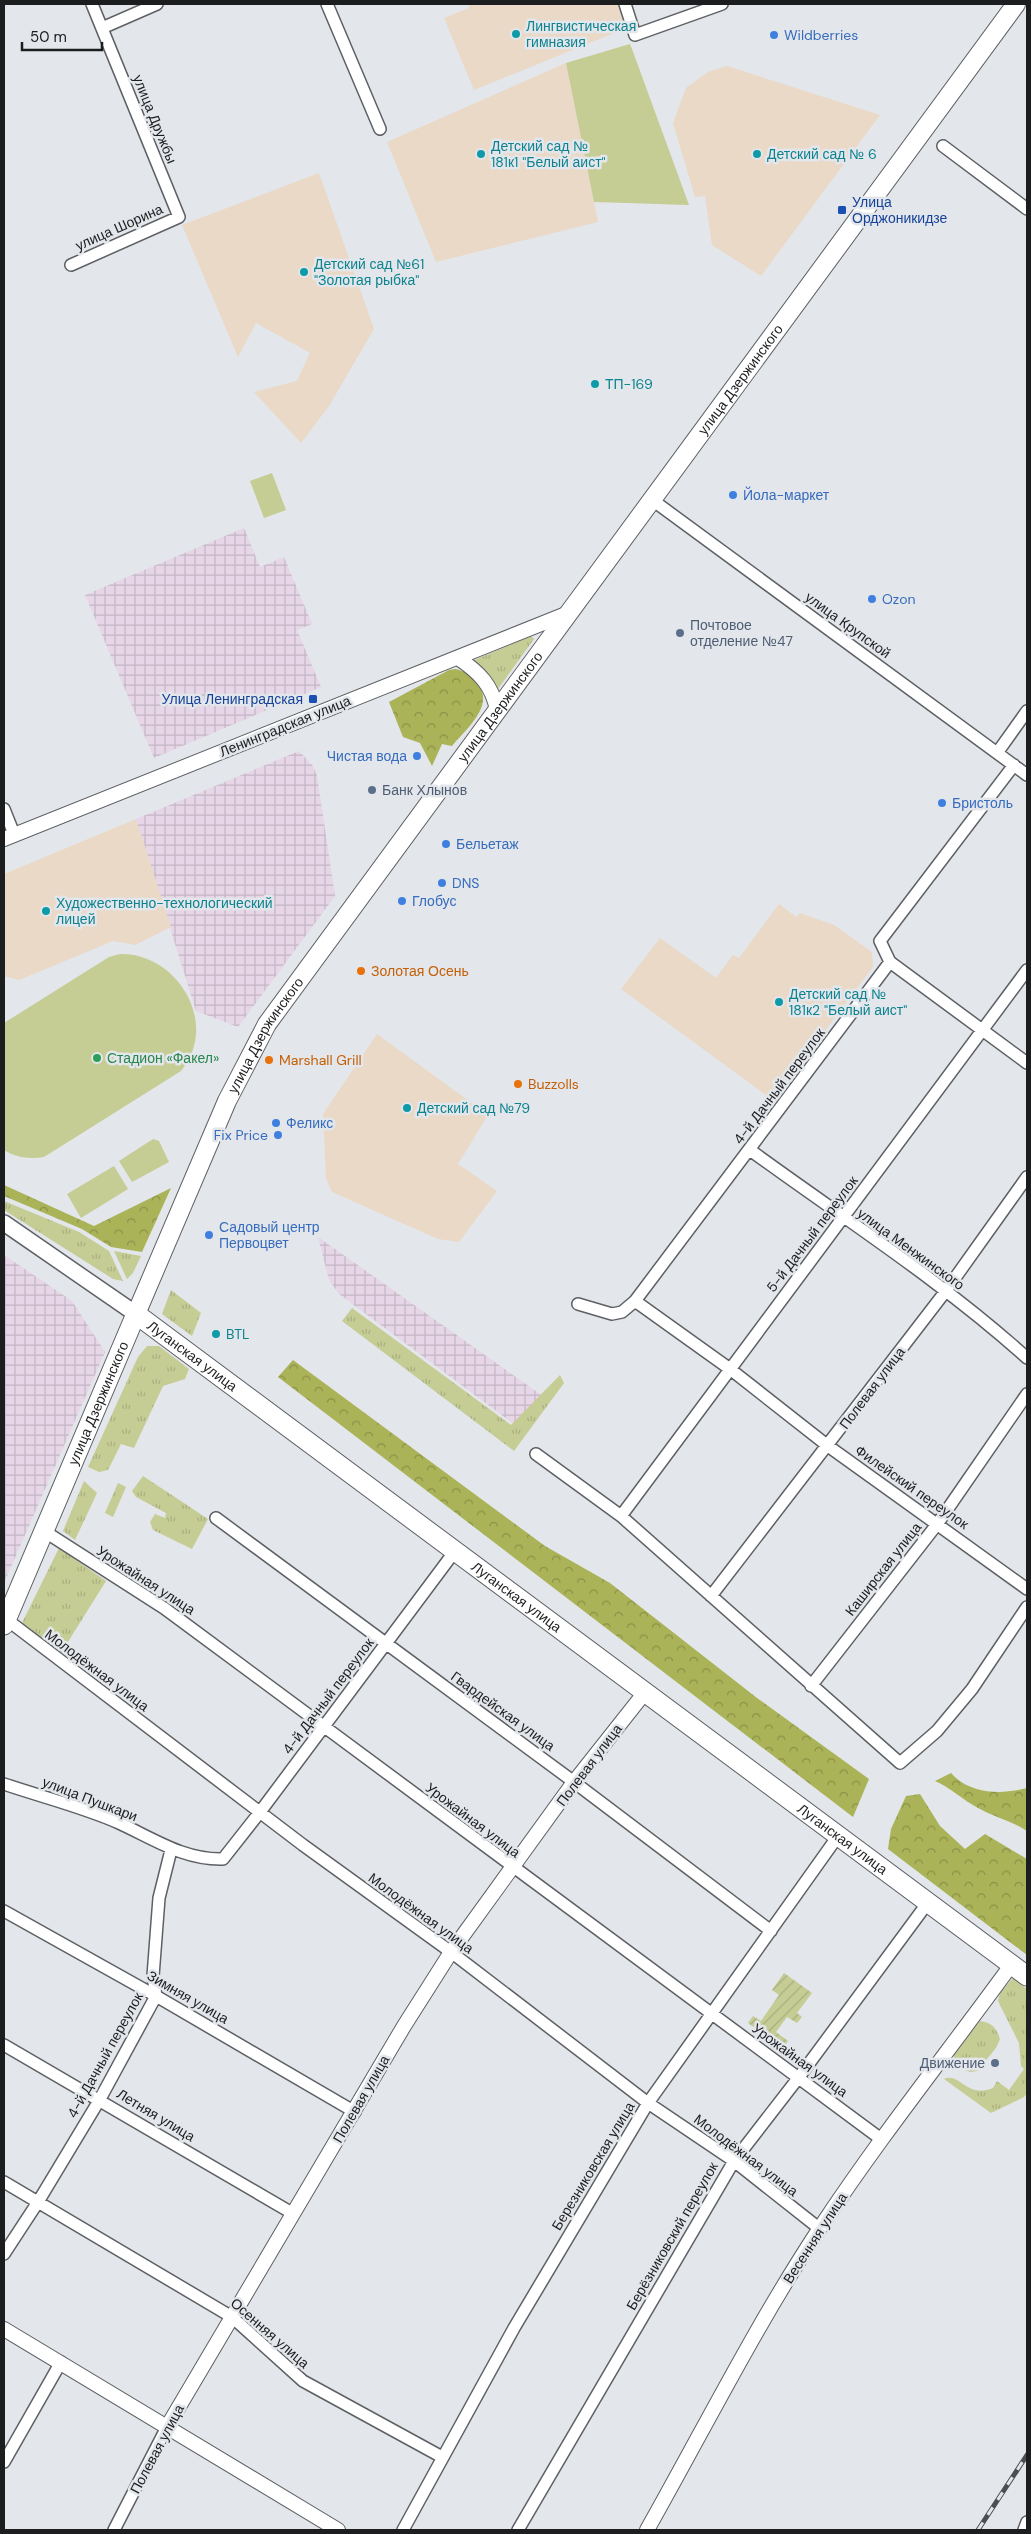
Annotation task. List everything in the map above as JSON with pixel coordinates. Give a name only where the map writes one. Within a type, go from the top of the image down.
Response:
[{"type":"highway","name":"улица Дзержинского","points":[[5,1622],[136,1314]]},
{"type":"highway","name":"Луганская улица","points":[[136,1314],[646,1691],[838,1836],[929,1901],[1027,1976]]},
{"type":"main road","name":"улица Дзержинского","points":[[136,1314],[227,1101],[267,1024],[566,614],[1016,4]]},
{"type":"main road","name":"Луганская улица","points":[[4,1223],[136,1314]]},
{"type":"street","name":"улица Дружбы","points":[[92,4],[179,217]]},
{"type":"street","points":[[102,28],[157,4]]},
{"type":"street","points":[[327,4],[380,128]]},
{"type":"street","points":[[625,4],[635,35],[722,4]]},
{"type":"street","points":[[942,146],[1027,209]]},
{"type":"street","name":"улица Шорина","points":[[71,265],[179,217]]},
{"type":"street","name":"улица Крупской","points":[[651,499],[1027,775]]},
{"type":"street","name":"Ленинградская улица","points":[[9,836],[566,614]]},
{"type":"street","points":[[458,658],[479,673],[489,684],[494,694],[497,710]]},
{"type":"street","points":[[997,753],[1027,711]]},
{"type":"street","points":[[1014,765],[880,941],[890,962],[983,1028],[1027,1063]]},
{"type":"street","points":[[4,808],[9,836]]},
{"type":"street","name":"4-й Дачный переулок","points":[[578,1304],[612,1314],[622,1312],[635,1301],[890,962]]},
{"type":"street","name":"5-й Дачный переулок","points":[[620,1516],[1027,970]]},
{"type":"street","name":"улица Менжинского","points":[[750,1150],[945,1292],[994,1329],[1027,1358]]},
{"type":"street","name":"Полевая улица","points":[[711,1596],[945,1292],[1027,1177]]},
{"type":"street","name":"Филейский переулок","points":[[635,1301],[730,1369],[828,1446],[938,1523],[1027,1589]]},
{"type":"street","name":"Каширская улица","points":[[811,1686],[938,1523],[1027,1394]]},
{"type":"street","points":[[536,1454],[620,1516],[900,1763],[937,1731],[972,1689],[1027,1606]]},
{"type":"street","name":"Гвардейская улица","points":[[216,1518],[574,1782],[771,1931]]},
{"type":"street","name":"Урожайная улица","points":[[44,1531],[164,1608],[881,2139]]},
{"type":"street","name":"4-й Дачный переулок","points":[[223,1859],[324,1727],[455,1550]]},
{"type":"street","name":"Молодёжная улица","points":[[5,1622],[451,1952],[648,2103],[734,2161],[820,2229]]},
{"type":"street","name":"Полевая улица","points":[[114,2530],[167,2426],[292,2214],[355,2112],[404,2026],[451,1952],[574,1782],[646,1691]]},
{"type":"street","name":"улица Пушкари","points":[[4,1784],[118,1823],[171,1850],[210,1859],[223,1859]]},
{"type":"street","name":"Березниковская улица","points":[[403,2530],[514,2328],[648,2103],[838,1836]]},
{"type":"street","name":"4-й Дачный переулок","points":[[4,2254],[38,2202],[100,2099],[156,1996],[153,1976],[159,1898],[171,1850]]},
{"type":"street","name":"Берёзниковский переулок","points":[[518,2530],[734,2161],[799,2077],[929,1901]]},
{"type":"street","name":"Зимняя улица","points":[[4,1911],[156,1996],[355,2112]]},
{"type":"street","name":"Весенняя улица","points":[[646,2530],[758,2327],[820,2229],[881,2139],[940,2064],[1012,1964]]},
{"type":"street","name":"Летняя улица","points":[[4,2045],[100,2099],[292,2214]]},
{"type":"street","name":"Осенняя улица","points":[[4,2182],[232,2317],[303,2381],[442,2457]]},
{"type":"street","points":[[4,2329],[338,2530]]},
{"type":"street","points":[[4,2462],[61,2362]]},
{"type":"street","points":[[1024,2530],[1027,2522]]},
{"type":"shaded area","points":[[469,4],[624,4],[631,26],[474,90],[444,18],[469,8]]},
{"type":"shaded area","points":[[566,63],[598,222],[436,262],[387,142]]},
{"type":"shaded area","points":[[727,66],[880,115],[761,276],[712,245],[705,196],[695,197],[673,123],[686,88],[708,72]]},
{"type":"shaded area","points":[[319,173],[374,329],[329,406],[301,443],[254,392],[297,381],[310,353],[256,323],[238,357],[182,225]]},
{"type":"shaded area","points":[[244,528],[260,567],[284,557],[312,624],[297,630],[321,687],[154,758],[85,595]]},
{"type":"shaded area","points":[[299,751],[313,766],[317,776],[335,896],[238,1027],[196,1011],[136,819]]},
{"type":"shaded area","points":[[136,819],[171,927],[135,945],[113,941],[19,980],[4,976],[4,874]]},
{"type":"shaded area","points":[[779,904],[796,917],[800,913],[834,925],[872,952],[873,967],[773,1100],[621,989],[660,938],[716,978],[733,955],[739,958]]},
{"type":"shaded area","points":[[377,1034],[488,1115],[458,1164],[497,1191],[459,1242],[438,1239],[332,1192],[326,1178],[323,1114]]},
{"type":"shaded area","points":[[318,1237],[547,1399],[523,1431],[339,1294],[329,1280]]},
{"type":"shaded area","points":[[4,1255],[72,1301],[105,1352],[4,1583]]},
{"type":"green space","points":[[630,44],[689,205],[594,202],[566,63]]},
{"type":"green space","points":[[272,473],[286,510],[264,518],[250,481]]},
{"type":"green space","points":[[531,636],[534,639],[498,689],[472,661]]},
{"type":"green space","points":[[455,669],[468,674],[477,683],[482,691],[483,700],[477,716],[452,746],[442,744],[432,766],[420,743],[403,737],[389,702],[449,670]]},
{"type":"green space","name":"Стадион «Факел»","points":[[120,954],[141,957],[159,965],[175,978],[187,994],[194,1013],[196,1033],[192,1052],[181,1071],[44,1157],[23,1157],[13,1155],[4,1150],[4,1023],[109,957]]},
{"type":"green space","points":[[153,1139],[159,1141],[169,1162],[132,1182],[119,1161]]},
{"type":"green space","points":[[114,1166],[128,1189],[81,1218],[67,1194]]},
{"type":"green space","points":[[4,1185],[94,1226],[171,1188],[142,1252],[111,1247],[82,1229],[4,1196]]},
{"type":"green space","points":[[4,1201],[79,1232],[109,1251],[123,1281],[113,1279],[4,1210]]},
{"type":"green space","points":[[114,1251],[141,1256],[133,1273],[127,1279]]},
{"type":"green space","points":[[171,1290],[201,1313],[192,1336],[162,1314]]},
{"type":"green space","points":[[352,1308],[511,1425],[560,1375],[564,1383],[514,1451],[342,1321]]},
{"type":"green space","points":[[147,1346],[159,1346],[189,1369],[185,1379],[163,1386],[134,1448],[121,1444],[108,1470],[99,1472],[88,1467],[138,1357]]},
{"type":"green space","points":[[293,1360],[545,1546],[610,1583],[757,1698],[869,1779],[853,1817],[278,1377]]},
{"type":"green space","points":[[143,1476],[208,1519],[192,1549],[153,1530],[150,1522],[155,1514],[165,1518],[166,1513],[136,1497],[132,1491]]},
{"type":"green space","points":[[84,1481],[97,1493],[75,1540],[63,1531]]},
{"type":"green space","points":[[118,1483],[126,1487],[113,1517],[105,1513]]},
{"type":"green space","points":[[59,1548],[106,1581],[61,1653],[21,1625]]},
{"type":"green space","points":[[951,1773],[967,1785],[986,1791],[1007,1792],[1027,1788],[1027,1831],[978,1808],[935,1781]]},
{"type":"green space","points":[[920,1794],[940,1826],[965,1849],[985,1834],[1027,1859],[1027,1955],[888,1849],[891,1829],[906,1796]]},
{"type":"green space","points":[[784,1973],[812,1993],[797,2013],[802,2017],[797,2023],[787,2017],[776,2032],[788,2041],[783,2048],[748,2023],[753,2016],[761,2021],[779,1995],[772,1990]]},
{"type":"green space","points":[[1013,1978],[1027,1989],[1027,2093],[1024,2097],[991,2113],[944,2079],[955,2079],[976,2090],[993,2088],[997,2081],[1009,2090],[1024,2069],[1021,2066],[1019,2043],[998,2001],[1000,1993]]},
{"type":"green space","points":[[980,2021],[993,2026],[1000,2039],[996,2048],[977,2071],[970,2072],[955,2066],[954,2054]]},
{"type":"railway","points":[[978,2530],[1027,2455]]},
{"type":"place","name":"Лингвистическая гимназия","points":[[516,34]]},
{"type":"place","name":"Wildberries","points":[[774,35]]},
{"type":"place","name":"Детский сад № 181к1 \"Белый аист\"","points":[[481,154]]},
{"type":"place","name":"Детский сад № 6","points":[[757,154]]},
{"type":"place","name":"Улица Орджоникидзе","points":[[842,210]]},
{"type":"place","name":"Детский сад №61 \"Золотая рыбка\"","points":[[304,272]]},
{"type":"place","name":"ТП-169","points":[[595,384]]},
{"type":"place","name":"Йола-маркет","points":[[733,495]]},
{"type":"place","name":"Ozon","points":[[872,599]]},
{"type":"place","name":"Почтовое отделение №47","points":[[680,633]]},
{"type":"place","name":"Улица Ленинградская","points":[[313,699]]},
{"type":"place","name":"Чистая вода","points":[[417,756]]},
{"type":"place","name":"Банк Хлынов","points":[[372,790]]},
{"type":"place","name":"Бристоль","points":[[942,803]]},
{"type":"place","name":"Бельетаж","points":[[446,844]]},
{"type":"place","name":"DNS","points":[[442,883]]},
{"type":"place","name":"Глобус","points":[[402,901]]},
{"type":"place","name":"Художественно-технологический лицей","points":[[46,911]]},
{"type":"place","name":"Золотая Осень","points":[[361,971]]},
{"type":"place","name":"Детский сад № 181к2 \"Белый аист\"","points":[[779,1002]]},
{"type":"place","name":"Стадион «Факел»","points":[[97,1058]]},
{"type":"place","name":"Marshall Grill","points":[[269,1060]]},
{"type":"place","name":"Buzzolls","points":[[518,1084]]},
{"type":"place","name":"Детский сад №79","points":[[407,1108]]},
{"type":"place","name":"Феликс","points":[[276,1123]]},
{"type":"place","name":"Fix Price","points":[[278,1135]]},
{"type":"place","name":"Садовый центр Первоцвет","points":[[209,1235]]},
{"type":"place","name":"BTL","points":[[216,1334]]},
{"type":"place","name":"Движение","points":[[995,2063]]}]
